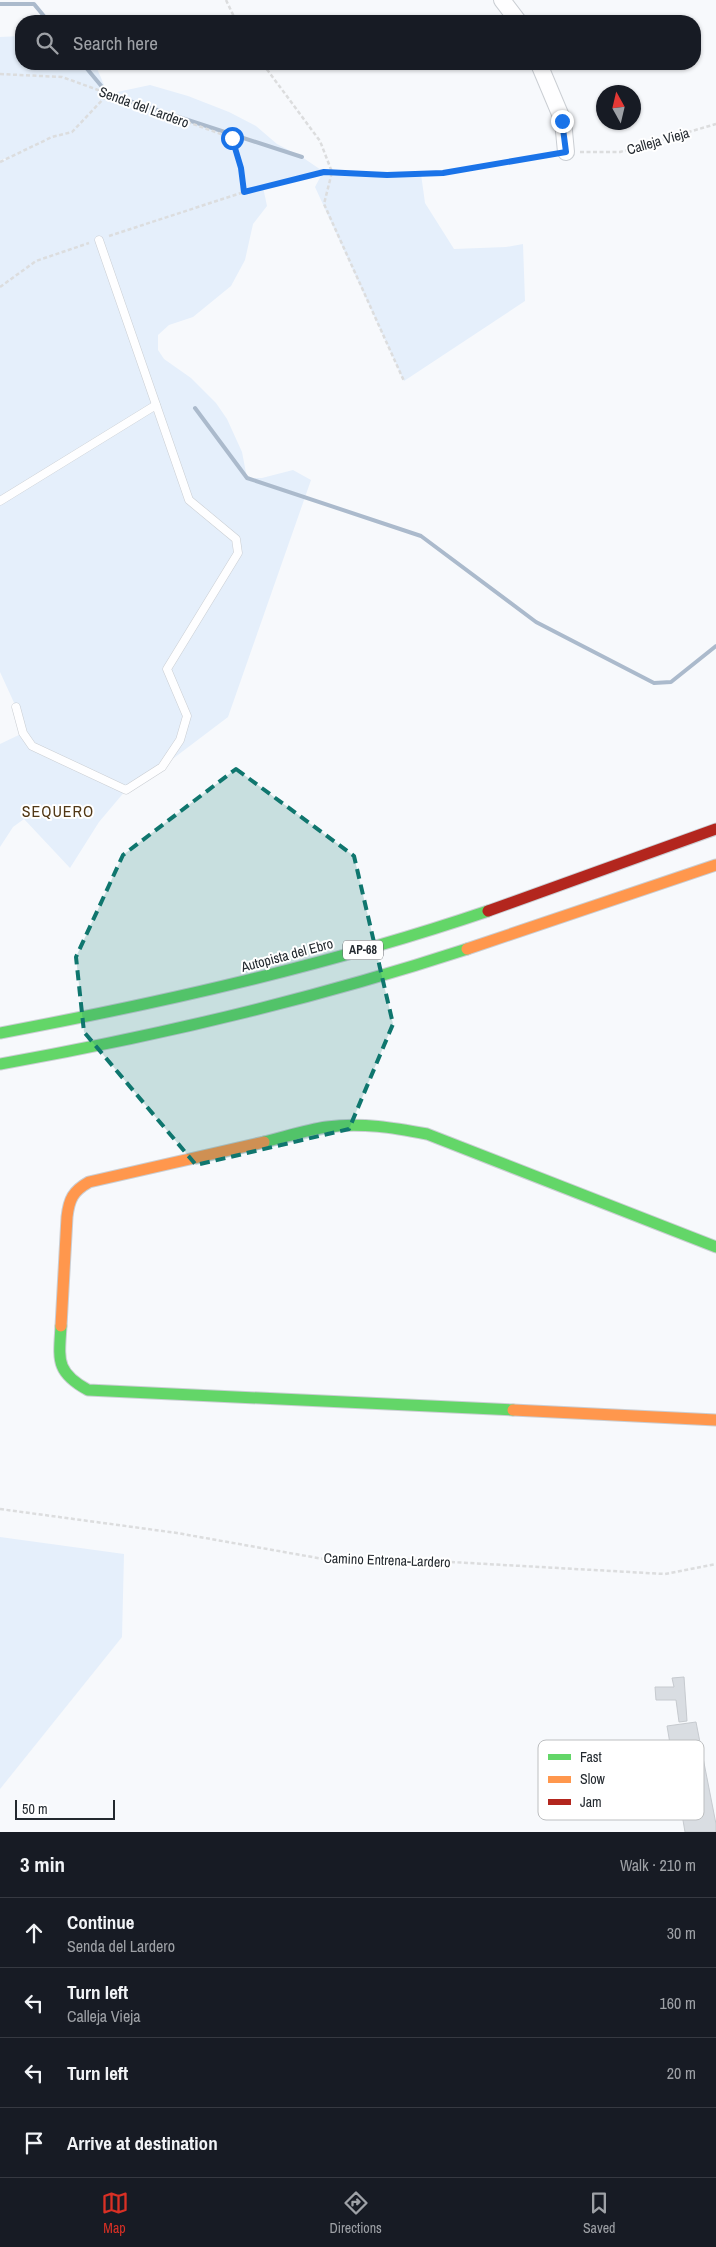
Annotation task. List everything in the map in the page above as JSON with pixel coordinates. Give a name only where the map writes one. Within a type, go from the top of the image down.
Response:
[{"type":"main road","name":"Autopista del Ebro","points":[[0,1033],[169,1000],[344,956],[489,911],[716,829]]},
{"type":"main road","name":"AP-68","points":[[0,1064],[103,1046],[204,1024],[375,979],[590,910],[716,865]]},
{"type":"main road","points":[[716,1247],[427,1134],[393,1127],[363,1124],[327,1127],[90,1182],[73,1191],[68,1202],[66,1217],[59,1361],[64,1373],[74,1382],[88,1390],[716,1420]]},
{"type":"street","points":[[502,0],[513,15]]},
{"type":"street","points":[[541,70],[562,121],[566,152]]},
{"type":"lane","points":[[16,708],[24,733],[32,746],[126,790],[162,767],[180,740],[187,716],[166,668],[238,553],[236,540],[189,500],[99,240]]},
{"type":"lane","points":[[0,501],[156,405]]},
{"type":"path","points":[[226,0],[233,15]]},
{"type":"path","points":[[267,70],[320,141],[332,172],[324,204],[404,380]]},
{"type":"path","name":"Senda del Lardero","points":[[0,74],[62,77],[232,138],[241,168],[244,192]]},
{"type":"path","points":[[0,162],[52,137],[72,132],[108,94]]},
{"type":"path","name":"Calleja Vieja","points":[[0,287],[36,261],[244,192],[324,172],[387,175],[443,173],[566,152],[620,152],[716,124]]},
{"type":"path","name":"Camino Entrena-Lardero","points":[[0,1509],[176,1533],[329,1560],[415,1560],[665,1574],[716,1564]]},
{"type":"highlighted area","points":[[236,769],[354,856],[393,1024],[349,1129],[196,1165],[84,1032],[76,957],[123,855]]},
{"type":"shaded area","points":[[15,36],[15,70],[98,70],[108,94],[150,85],[188,96],[229,112],[256,126],[277,144],[302,157],[324,172],[421,174],[425,203],[454,249],[506,247],[523,244],[525,301],[404,381],[315,187],[323,172],[263,187],[267,206],[253,224],[245,260],[231,286],[193,317],[169,325],[158,335],[158,350],[164,359],[191,378],[216,403],[227,419],[242,452],[247,478],[262,478],[293,470],[311,480],[228,717],[162,767],[126,790],[99,822],[70,868],[24,819],[13,827],[0,847],[0,744],[23,733],[16,707],[0,672],[0,162],[11,157],[0,160],[0,37]]},
{"type":"shaded area","points":[[0,1537],[124,1554],[122,1637],[0,1789]]},
{"type":"building","points":[[684,1677],[687,1721],[679,1722],[676,1700],[656,1700],[655,1687],[674,1687],[672,1678]]},
{"type":"building","points":[[696,1722],[700,1740],[669,1740],[667,1726]]},
{"type":"building","points":[[704,1763],[716,1832],[685,1832],[683,1820],[704,1820]]},
{"type":"waterway","points":[[0,4],[34,4],[43,15]]},
{"type":"waterway","points":[[88,70],[108,94],[302,157]]},
{"type":"waterway","points":[[195,408],[247,478],[421,536],[536,622],[654,683],[671,682],[716,646]]},
{"type":"traffic: fast","points":[[0,1033],[246,981],[368,948],[488,911]]},
{"type":"traffic: fast","points":[[0,1064],[118,1041],[235,1015],[352,984],[467,949]]},
{"type":"traffic: fast","points":[[264,1142],[311,1130],[352,1125],[378,1126],[427,1134],[716,1247]]},
{"type":"traffic: fast","points":[[61,1326],[61,1364],[64,1371],[70,1377],[88,1390],[513,1410]]},
{"type":"traffic: slow","points":[[467,949],[716,865]]},
{"type":"traffic: slow","points":[[61,1326],[67,1217],[71,1200],[79,1189],[89,1182],[264,1142]]},
{"type":"traffic: slow","points":[[513,1410],[716,1420]]},
{"type":"traffic: jam","points":[[488,911],[716,829]]},
{"type":"district","name":"SEQUERO","points":[[58,811]]},
{"type":"route","points":[[232,138],[241,168],[244,192],[324,172],[387,175],[443,173],[566,152],[562,121]]}]
